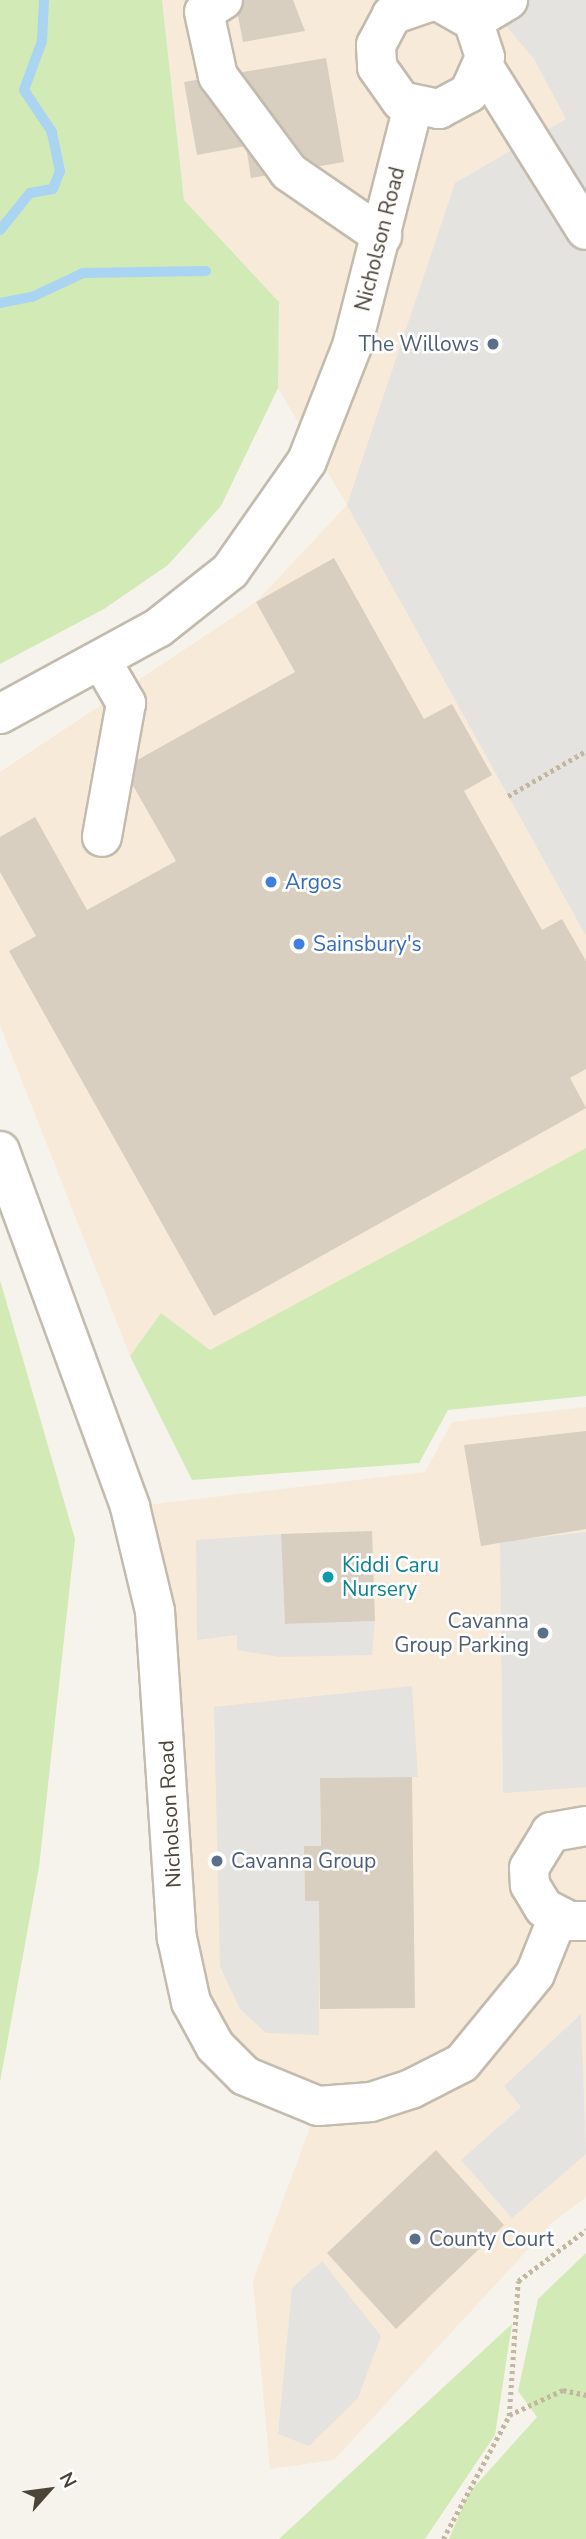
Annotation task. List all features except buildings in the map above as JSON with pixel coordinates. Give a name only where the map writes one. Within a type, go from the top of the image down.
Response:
[{"type":"lane","points":[[223,0],[204,12],[218,76],[289,172],[382,236]]},
{"type":"lane","points":[[484,67],[457,103],[413,107],[388,90],[377,67],[376,45],[384,7],[435,0],[474,21],[483,38],[484,67],[586,230]]},
{"type":"lane","points":[[474,21],[508,0]]},
{"type":"lane","name":"Nicholson Road","points":[[0,714],[158,628],[230,572],[307,461],[352,346],[413,107]]},
{"type":"lane","points":[[101,660],[126,703],[102,837]]},
{"type":"lane","name":"Nicholson Road","points":[[0,1151],[131,1507],[155,1611],[177,1938],[191,2002],[215,2046],[245,2076],[318,2106],[371,2102],[411,2089],[462,2063],[535,1974],[572,1919],[537,1900],[531,1859],[551,1832],[586,1826]]},
{"type":"path","points":[[508,796],[586,751]]},
{"type":"path","points":[[443,2539],[509,2416],[518,2281],[586,2230]]},
{"type":"path","points":[[509,2416],[563,2390],[586,2395]]},
{"type":"shaded area","name":"The Willows","points":[[162,0],[586,0],[586,1148],[210,1350],[161,1313],[130,1356],[0,1025],[0,772],[256,602],[347,505],[278,388],[279,302],[184,200]]},
{"type":"shaded area","name":"The Willows","points":[[484,0],[586,0],[586,936],[347,505],[455,183],[566,119],[534,59]]},
{"type":"shaded area","points":[[586,1407],[586,2197],[553,2222],[334,2460],[270,2469],[253,2281],[318,2106],[245,2076],[191,2002],[130,1507],[425,1472],[452,1422]]},
{"type":"shaded area","name":"Cavanna Group Parking","points":[[586,1532],[586,1787],[503,1793],[500,1542]]},
{"type":"shaded area","points":[[281,1534],[285,1624],[375,1621],[372,1655],[279,1657],[237,1650],[237,1635],[197,1640],[196,1540]]},
{"type":"shaded area","points":[[412,1686],[418,1777],[320,1778],[321,1846],[304,1847],[305,1901],[319,1901],[319,2035],[266,2033],[240,2009],[220,1967],[214,1707]]},
{"type":"shaded area","points":[[581,2014],[586,2154],[512,2218],[461,2160],[521,2107],[504,2086]]},
{"type":"shaded area","points":[[322,2261],[381,2336],[358,2398],[309,2446],[278,2434],[292,2288]]},
{"type":"green space","points":[[0,0],[162,0],[184,200],[279,302],[278,388],[221,506],[168,565],[104,609],[0,664]]},
{"type":"green space","points":[[586,1148],[586,1396],[448,1410],[419,1463],[192,1480],[130,1356],[161,1313],[210,1350]]},
{"type":"green space","points":[[0,1280],[75,1539],[39,1867],[0,2082]]},
{"type":"green space","points":[[586,2253],[586,2539],[449,2539],[468,2494],[537,2417],[518,2391],[538,2299]]},
{"type":"green space","points":[[512,2324],[495,2435],[425,2539],[279,2539]]},
{"type":"waterway","points":[[0,230],[30,193],[53,189],[60,171],[52,132],[24,90],[42,41],[44,0]]},
{"type":"waterway","points":[[0,303],[32,297],[83,273],[206,271]]},
{"type":"place","name":"The Willows","points":[[493,344]]},
{"type":"place","name":"Argos","points":[[271,882]]},
{"type":"place","name":"Sainsbury's","points":[[299,944]]},
{"type":"place","name":"Kiddi Caru Nursery","points":[[328,1577]]},
{"type":"place","name":"Cavanna Group Parking","points":[[543,1633]]},
{"type":"place","name":"Cavanna Group","points":[[217,1861]]},
{"type":"place","name":"County Court","points":[[415,2239]]}]
